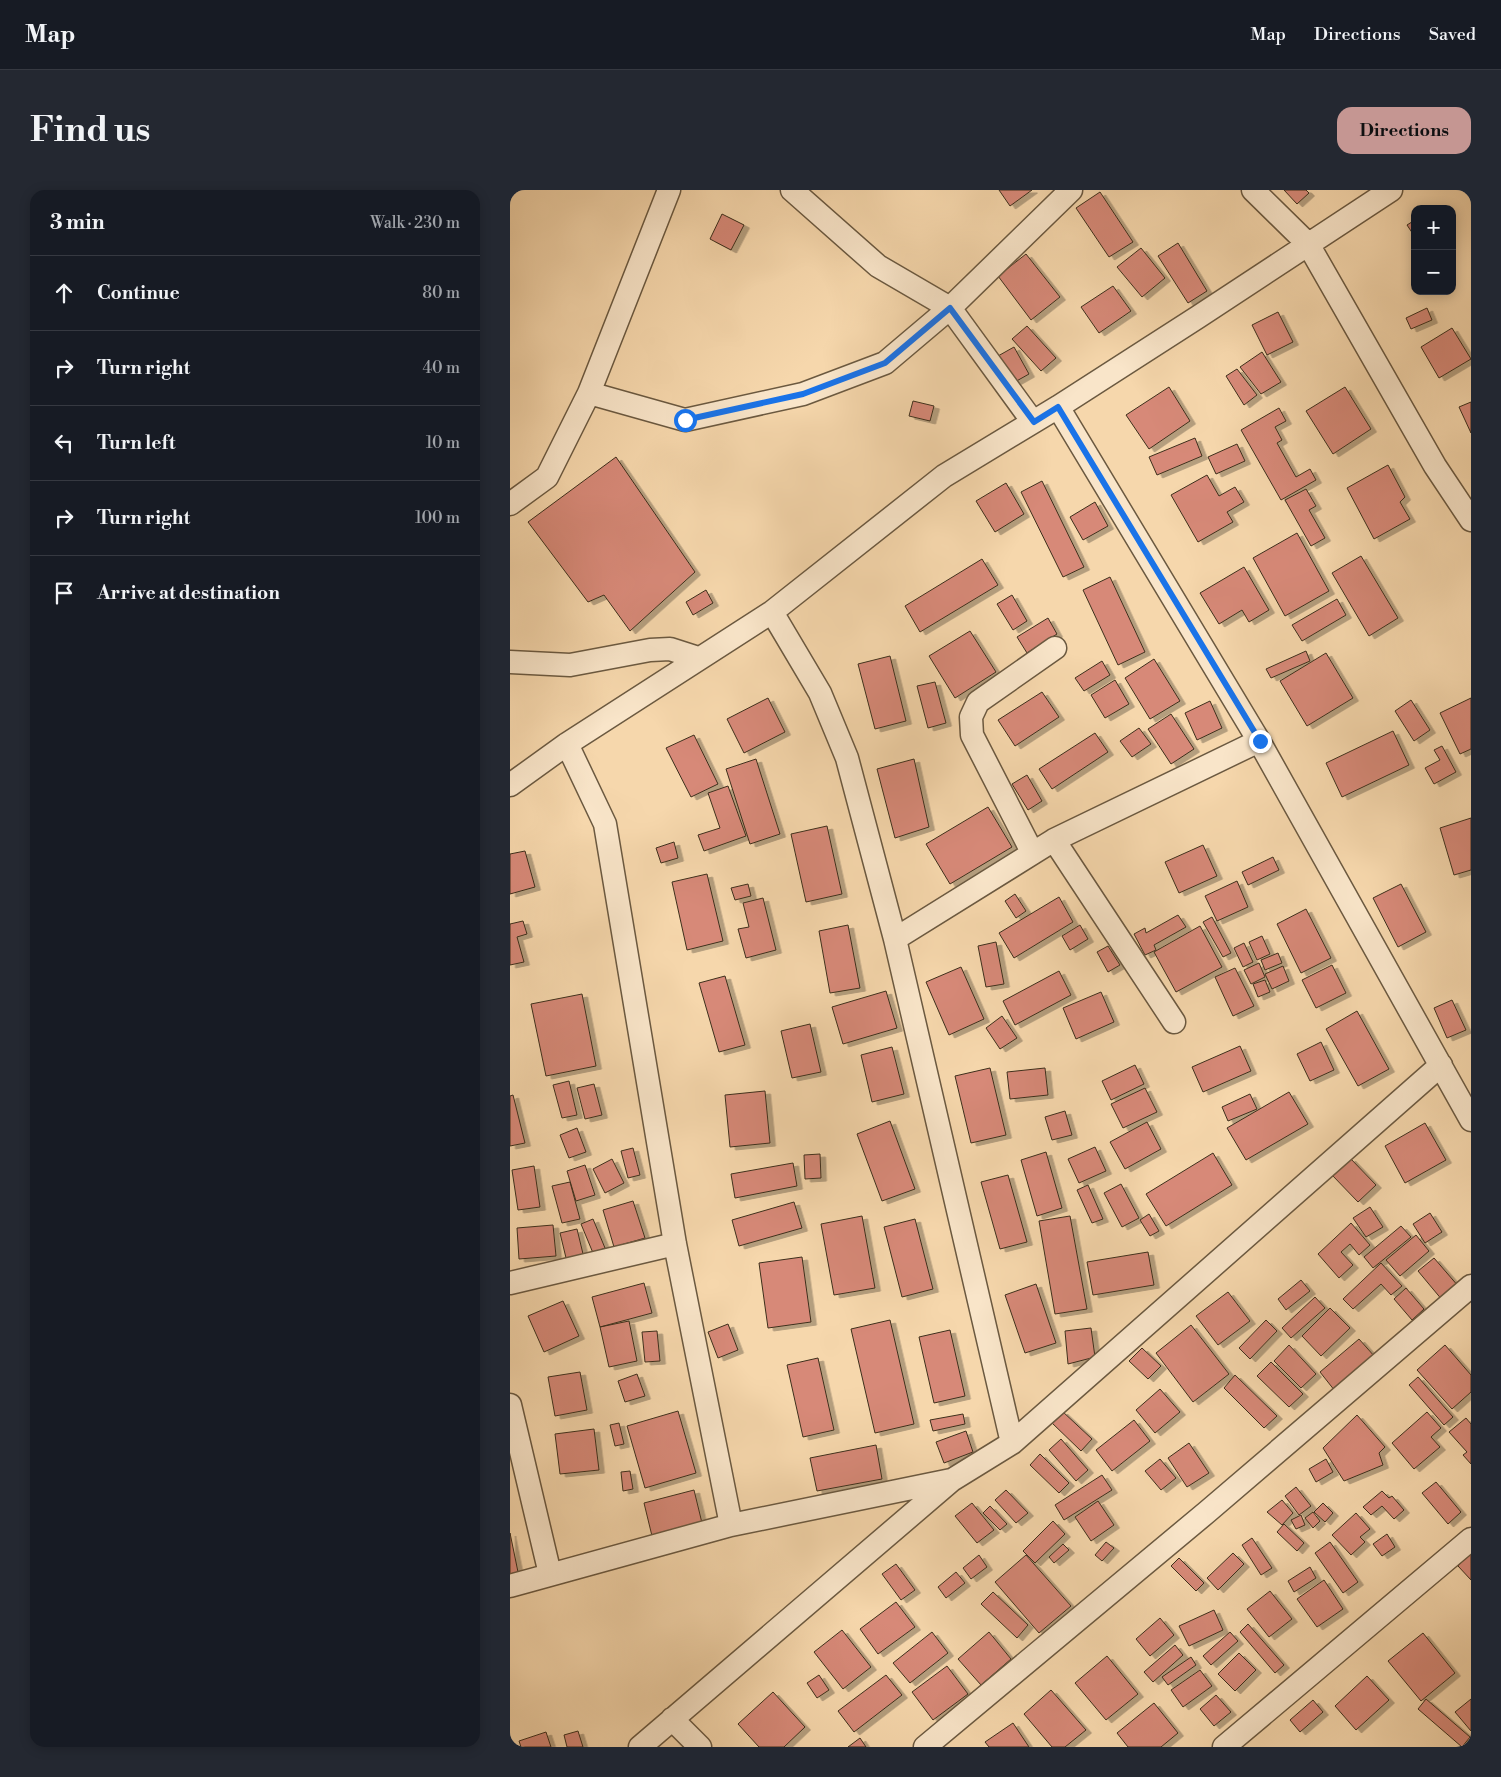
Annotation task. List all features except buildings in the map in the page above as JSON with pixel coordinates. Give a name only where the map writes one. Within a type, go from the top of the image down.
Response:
[{"type":"street","points":[[510,504],[547,477],[589,393],[669,190]]},
{"type":"street","points":[[792,190],[878,266],[950,308],[1034,422]]},
{"type":"street","points":[[589,393],[685,420],[803,394],[885,363],[950,308],[1071,190]]},
{"type":"street","points":[[1253,190],[1308,244],[1435,466],[1471,520]]},
{"type":"street","points":[[510,785],[567,744],[772,612],[944,476],[1058,407],[1391,190]]},
{"type":"street","points":[[1058,407],[1260,741],[1441,1065],[1465,1095],[1471,1120]]},
{"type":"street","points":[[772,612],[820,694],[847,758],[895,939],[1012,1443]]},
{"type":"street","points":[[1032,852],[972,735],[971,717],[978,702],[1055,648]]},
{"type":"street","points":[[510,662],[570,664],[650,650],[670,649],[698,658]]},
{"type":"street","points":[[895,939],[1054,840],[1260,741]]},
{"type":"street","points":[[567,744],[605,824],[675,1244],[731,1525]]},
{"type":"street","points":[[1054,840],[1174,1022]]},
{"type":"street","points":[[640,1747],[952,1480],[1012,1443],[1441,1065]]},
{"type":"street","points":[[510,1282],[675,1244]]},
{"type":"street","points":[[925,1747],[1207,1512],[1471,1286]]},
{"type":"street","points":[[510,1405],[550,1574]]},
{"type":"street","points":[[510,1586],[731,1525],[952,1480]]},
{"type":"street","points":[[1224,1747],[1471,1539]]},
{"type":"street","points":[[672,1719],[700,1747]]},
{"type":"route","points":[[685,420],[803,394],[885,363],[950,308],[1034,422],[1058,407],[1260,741]]}]
